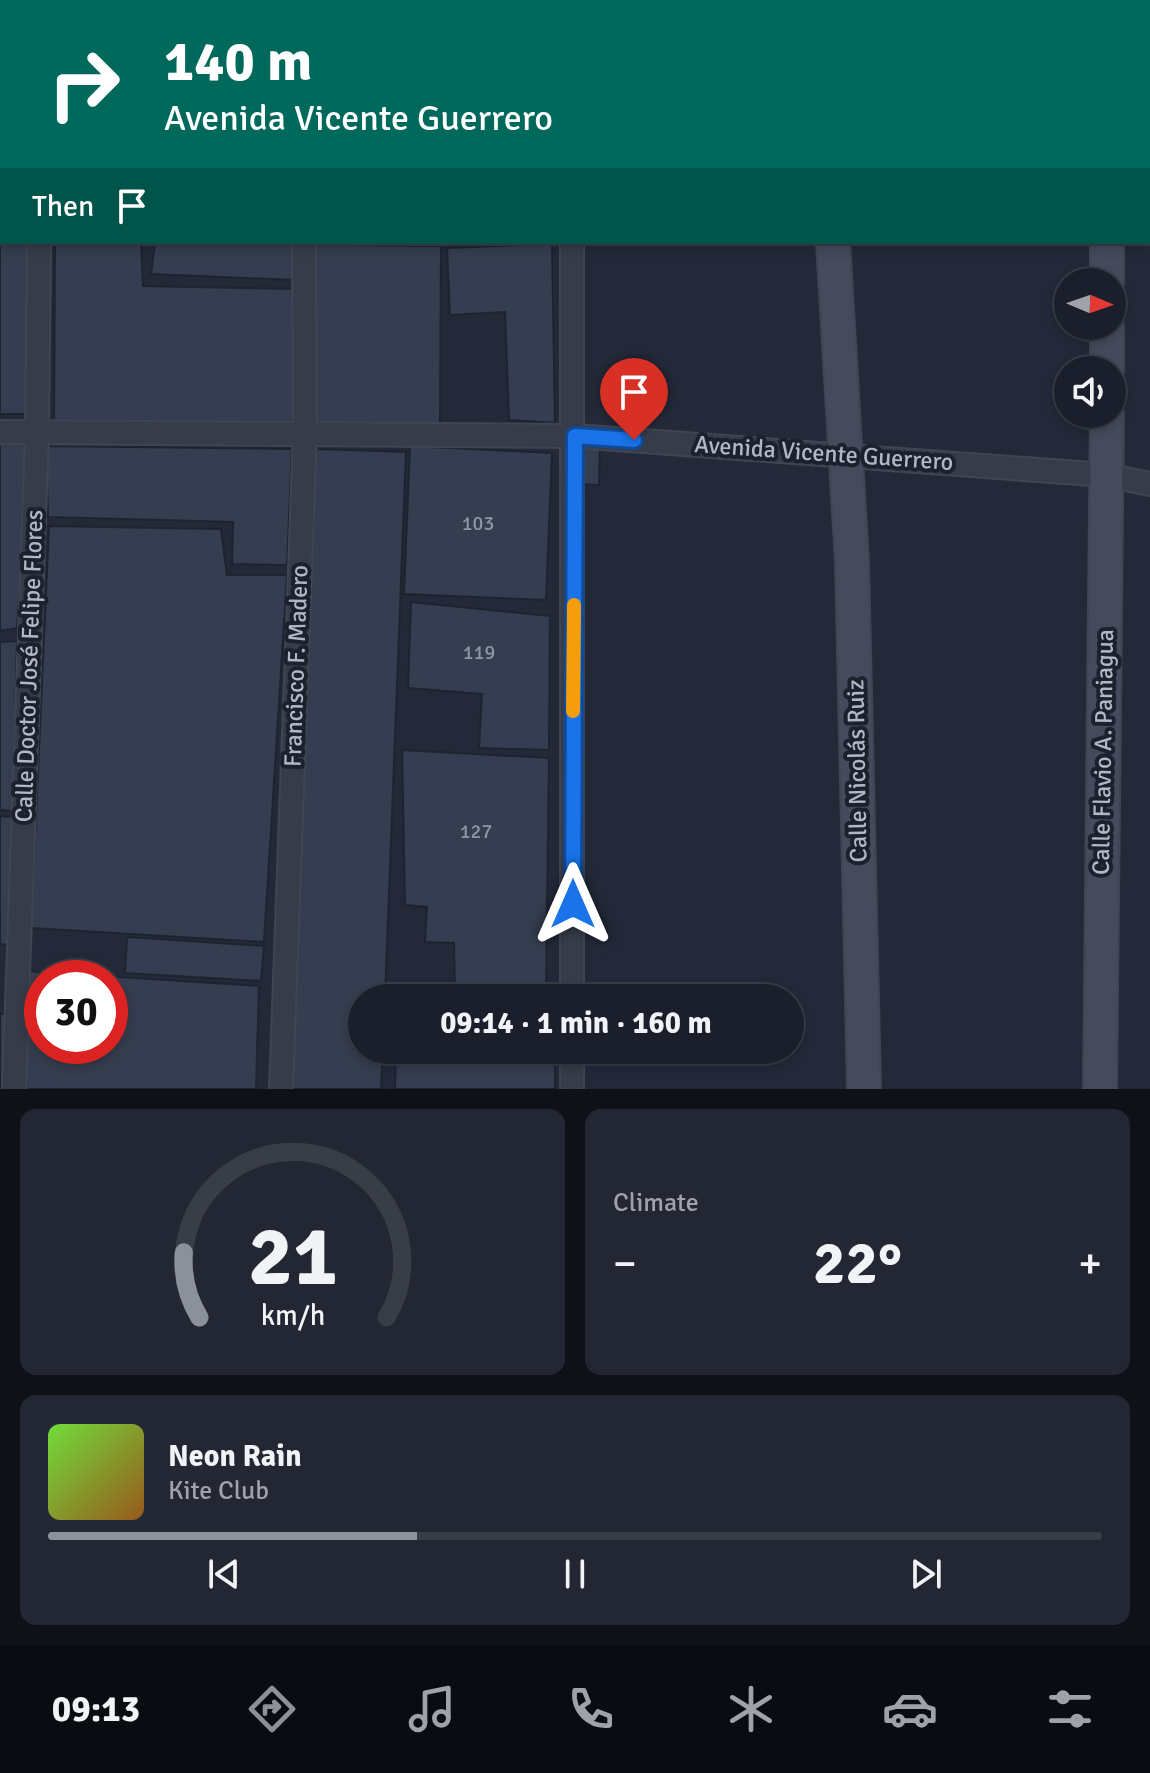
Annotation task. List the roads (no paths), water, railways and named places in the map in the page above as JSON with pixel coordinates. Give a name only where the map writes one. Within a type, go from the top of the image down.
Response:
[{"type":"street","name":"Calle Doctor José Felipe Flores","points":[[14,1089],[37,434],[39,244]]},
{"type":"street","name":"Francisco F. Madero","points":[[281,1089],[305,433],[304,244]]},
{"type":"street","points":[[572,244],[575,436],[572,984]]},
{"type":"street","name":"Calle Nicolás Ruiz","points":[[833,244],[852,562],[864,1089]]},
{"type":"street","points":[[1107,244],[1107,268]]},
{"type":"street","name":"Calle Flavio A. Paniagua","points":[[1100,1089],[1107,428]]},
{"type":"street","name":"Avenida Vicente Guerrero","points":[[0,432],[575,436],[844,453],[1106,475],[1150,484]]},
{"type":"street","points":[[572,1064],[572,1089]]}]
